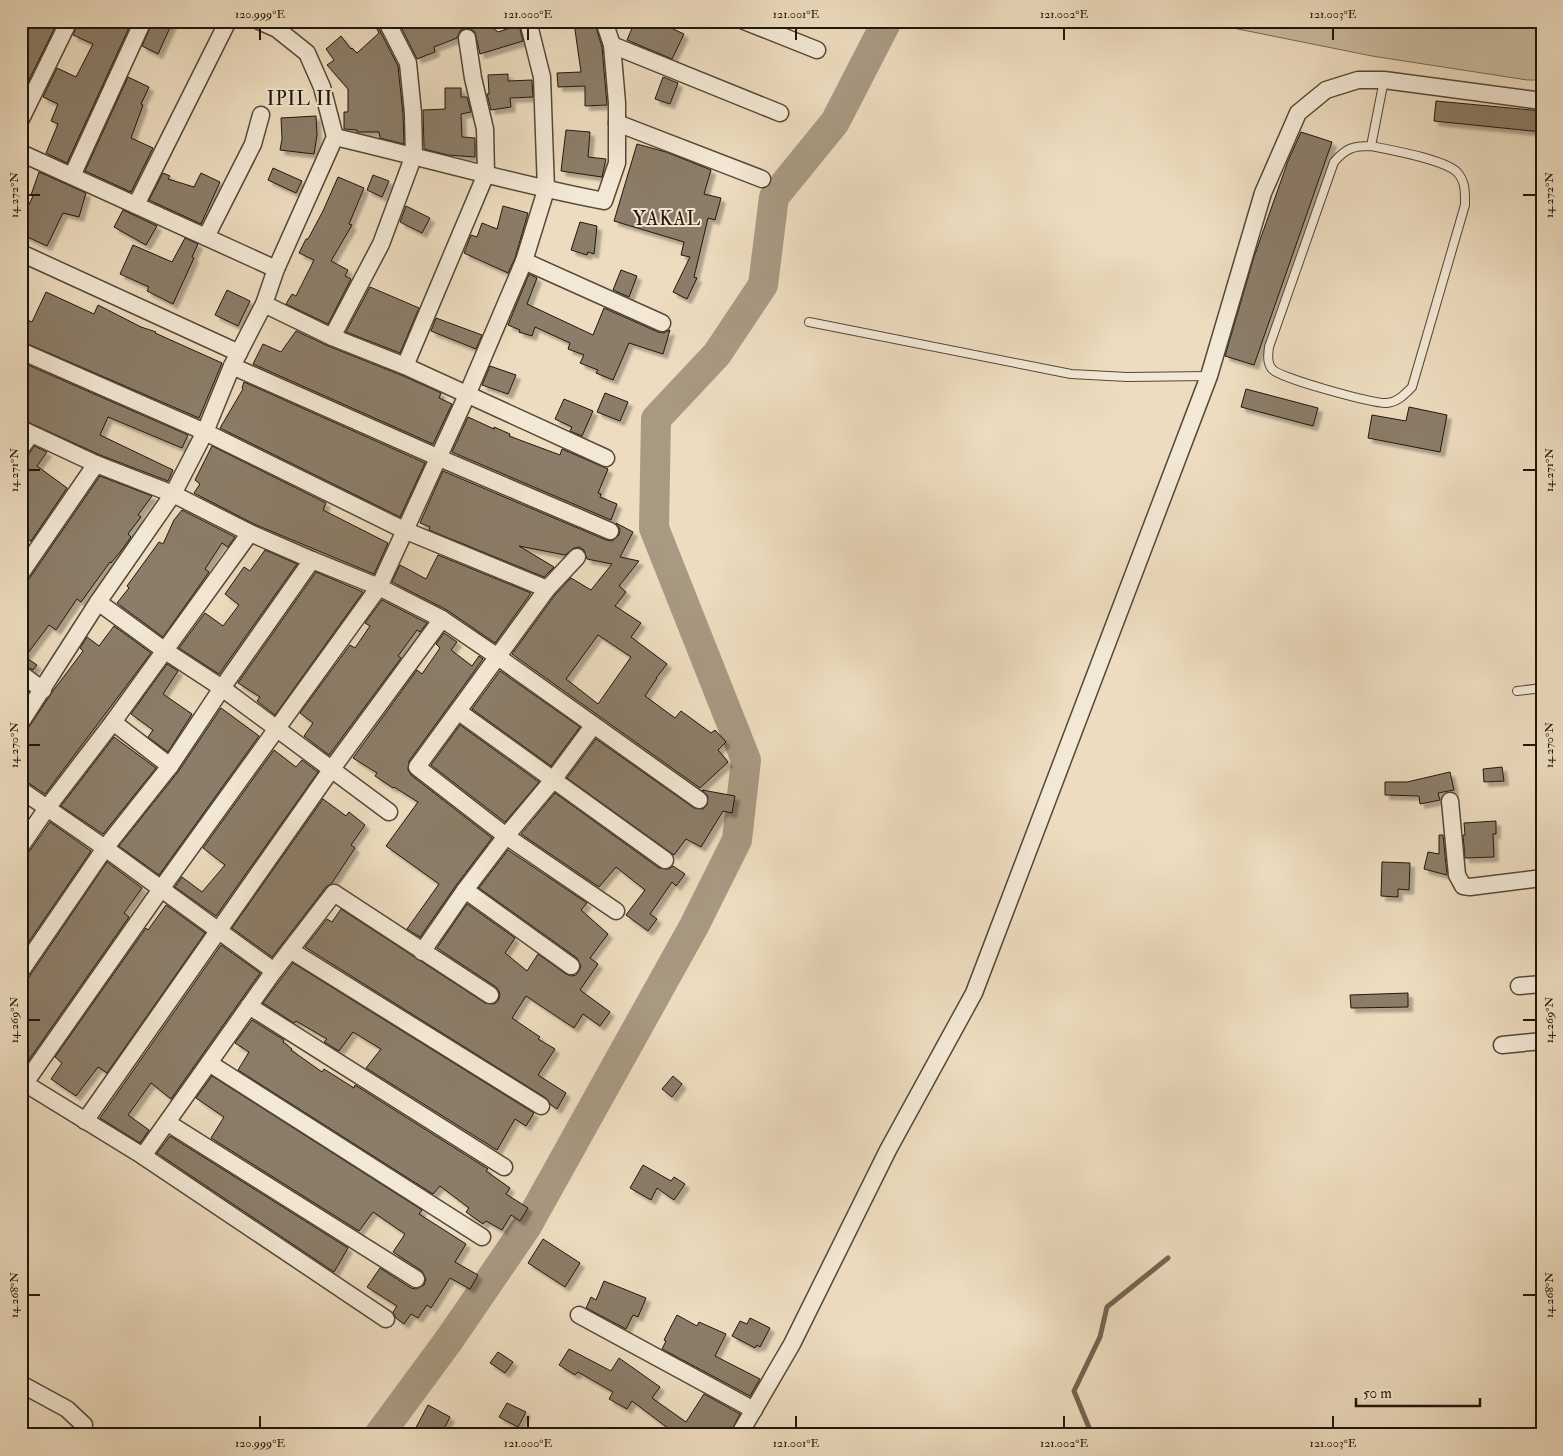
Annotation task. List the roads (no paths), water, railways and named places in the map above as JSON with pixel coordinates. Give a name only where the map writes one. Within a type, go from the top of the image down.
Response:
[{"type":"street","points":[[21,119],[69,21]]},
{"type":"street","points":[[72,176],[143,21]]},
{"type":"street","points":[[136,205],[228,21]]},
{"type":"street","points":[[21,722],[98,602],[173,494],[205,432],[236,359],[264,304],[276,269],[335,137],[322,86],[307,53],[277,29],[259,21]]},
{"type":"street","points":[[386,1319],[143,1156],[23,1082],[379,586],[467,394],[524,261],[546,190],[542,77],[528,21]]},
{"type":"street","points":[[335,137],[414,155],[546,190],[604,201],[617,163],[617,123],[612,45],[604,21]]},
{"type":"street","points":[[744,21],[817,50]]},
{"type":"street","points":[[332,337],[381,244],[414,155],[413,113],[408,63],[389,26]]},
{"type":"street","points":[[405,366],[486,174],[485,129],[473,78],[467,38]]},
{"type":"street","points":[[612,45],[780,113]]},
{"type":"street","points":[[740,1435],[792,1344],[888,1150],[974,993],[1208,376],[1264,194],[1298,114],[1326,90],[1358,80],[1384,80],[1542,101]]},
{"type":"street","points":[[206,237],[253,144],[261,115]]},
{"type":"street","points":[[617,123],[762,179]]},
{"type":"street","points":[[21,153],[276,269]]},
{"type":"street","points":[[21,253],[437,457],[610,531]]},
{"type":"street","points":[[524,261],[662,323]]},
{"type":"street","points":[[264,304],[332,337],[405,366],[606,458]]},
{"type":"street","points":[[21,351],[205,432],[404,530],[547,589]]},
{"type":"street","points":[[21,448],[26,432],[96,464],[173,494],[250,533],[379,586],[442,619],[699,800]]},
{"type":"street","points":[[21,573],[96,464]]},
{"type":"street","points":[[21,846],[250,533]]},
{"type":"street","points":[[577,556],[547,589],[417,768],[506,836],[616,911]]},
{"type":"street","points":[[21,971],[105,848],[170,766],[312,560]]},
{"type":"street","points":[[98,602],[164,650],[222,688],[389,812]]},
{"type":"street","points":[[85,1121],[331,770],[442,619]]},
{"type":"street","points":[[21,674],[42,690]]},
{"type":"street","points":[[458,712],[665,860]]},
{"type":"street","points":[[112,722],[170,766]]},
{"type":"street","points":[[422,952],[465,890],[506,836],[553,780],[593,726]]},
{"type":"street","points":[[21,790],[105,848],[274,971]]},
{"type":"street","points":[[1450,801],[1457,875],[1462,886],[1470,887],[1542,878]]},
{"type":"street","points":[[465,890],[572,966]]},
{"type":"street","points":[[143,1156],[248,1006],[334,893],[490,995]]},
{"type":"street","points":[[290,950],[541,1106]]},
{"type":"street","points":[[1519,986],[1542,984]]},
{"type":"street","points":[[248,1006],[504,1167]]},
{"type":"street","points":[[1502,1045],[1542,1040]]},
{"type":"street","points":[[209,1063],[482,1237]]},
{"type":"street","points":[[168,1122],[416,1279]]},
{"type":"street","points":[[579,1315],[754,1410]]},
{"type":"street","points":[[21,1384],[67,1409],[84,1425],[83,1435]]},
{"type":"lane","points":[[1370,146],[1384,80]]},
{"type":"lane","points":[[1355,146],[1370,146],[1447,165],[1457,173],[1465,187],[1465,205],[1412,386],[1401,398],[1387,403],[1365,400],[1285,377],[1272,370],[1267,359],[1269,347],[1334,162],[1343,152],[1355,146]]},
{"type":"lane","points":[[809,322],[1071,374],[1127,377],[1208,376]]},
{"type":"lane","points":[[1517,691],[1542,688]]},
{"type":"waterway","points":[[379,1435],[449,1340],[527,1226],[694,926],[737,840],[746,760],[654,528],[656,419],[717,354],[763,285],[774,197],[835,122],[887,21]]},
{"type":"waterway","points":[[1092,1435],[1074,1391],[1100,1337],[1107,1307],[1168,1258]]},
{"type":"district","name":"IPIL II","points":[[300,99]]},
{"type":"district","name":"YAKAL","points":[[667,219]]}]
